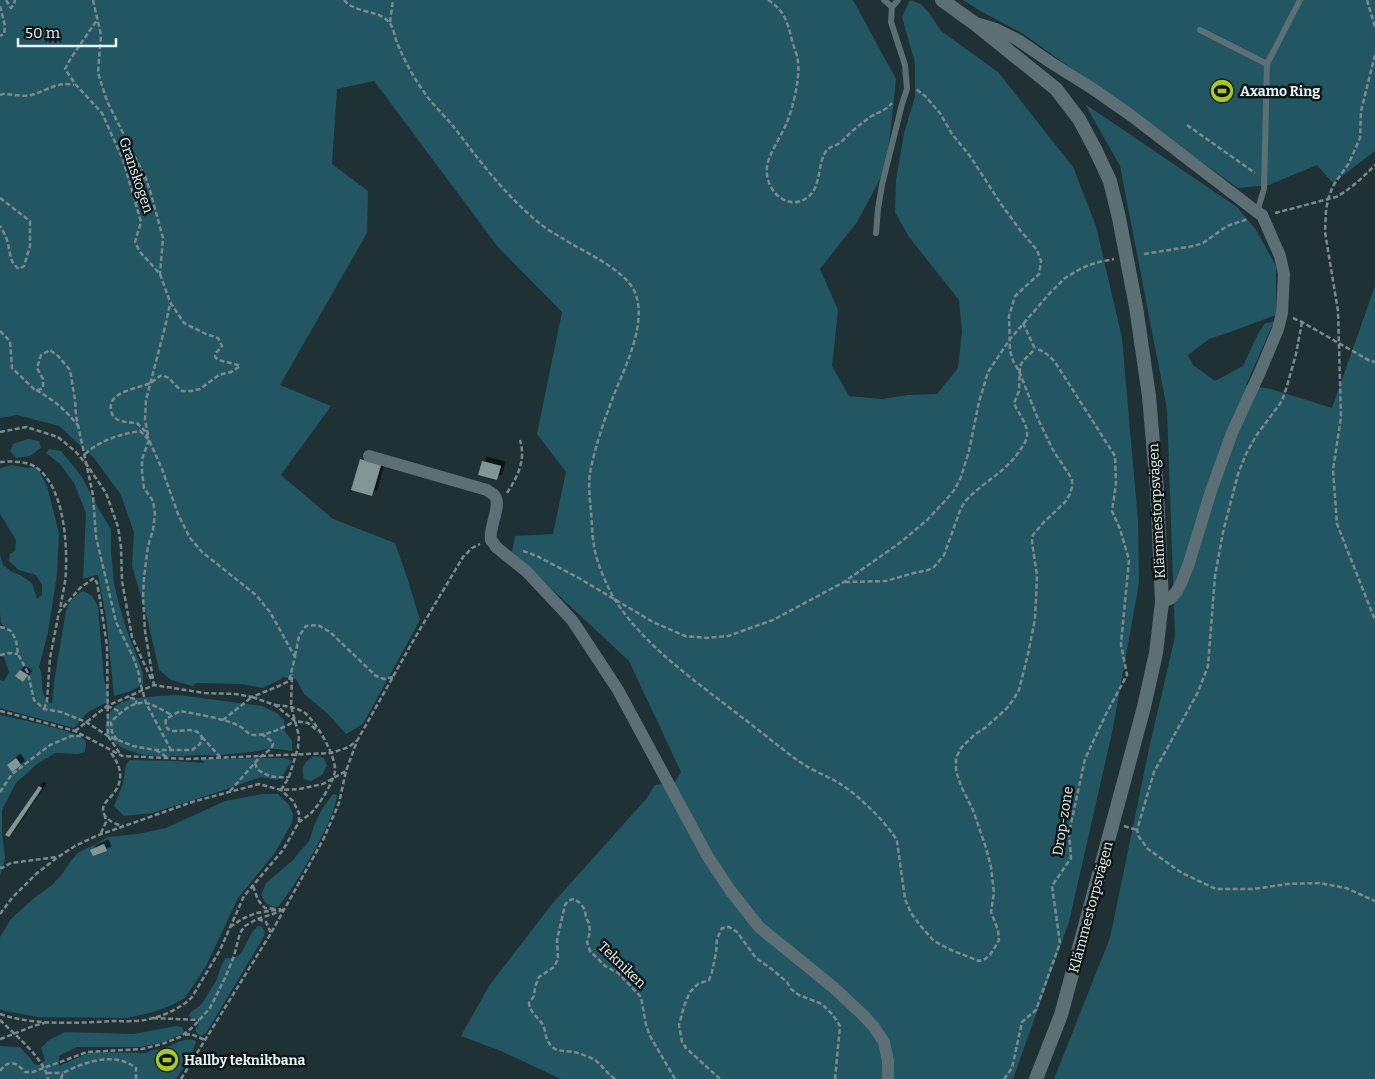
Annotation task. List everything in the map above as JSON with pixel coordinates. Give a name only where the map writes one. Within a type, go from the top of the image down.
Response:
[{"type":"street","name":"Klämmestorpsvägen","points":[[942,0],[974,23],[1056,89],[1079,119],[1110,181],[1119,218],[1150,396],[1157,490],[1162,602],[1156,653],[1144,707],[1061,1015],[1036,1079]]},
{"type":"street","points":[[974,23],[1018,40],[1144,125],[1260,214],[1280,256],[1284,274],[1282,313],[1278,329],[1232,433],[1182,581],[1170,599],[1162,602]]},
{"type":"street","points":[[369,456],[487,490],[495,495],[497,506],[492,542],[526,571],[572,620],[618,690],[708,857],[730,890],[759,927],[833,987],[874,1027],[884,1042],[888,1061],[888,1079]]},
{"type":"lane","points":[[884,0],[892,7]]},
{"type":"lane","points":[[876,233],[882,185],[907,89],[905,66],[891,22],[892,7],[898,0]]},
{"type":"lane","points":[[1260,214],[1264,189],[1266,64],[1300,0]]},
{"type":"lane","points":[[1200,30],[1266,64]]},
{"type":"path","points":[[6,0],[11,8],[15,0]]},
{"type":"path","points":[[93,0],[101,35],[98,73],[107,101],[144,175],[151,194],[163,238],[160,274]]},
{"type":"path","points":[[344,0],[348,5],[377,15],[390,22]]},
{"type":"path","points":[[393,0],[390,22],[396,41],[409,68],[424,92],[499,186],[531,217],[621,275],[635,292],[638,300],[639,316],[636,333],[624,374],[616,389],[599,438],[590,472],[589,488],[594,548],[614,600],[650,643],[692,680],[801,763],[844,786],[876,815],[894,834],[897,841],[906,899],[911,913],[934,941],[979,961],[990,955],[998,940],[998,930],[991,912],[994,893],[992,867],[956,772],[956,758],[961,748],[974,735],[985,728],[1006,709],[1014,700],[1019,690],[1035,619],[1038,576],[1032,542],[1033,535],[1065,502],[1072,487],[1072,480],[1053,450],[1013,361],[1010,351],[1010,339]]},
{"type":"path","points":[[1367,0],[1375,27]]},
{"type":"path","points":[[0,6],[5,26],[4,34],[0,36]]},
{"type":"path","points":[[76,85],[65,69],[97,20]]},
{"type":"path","points":[[1375,55],[1361,111],[1360,138],[1349,163],[1333,186],[1328,199],[1325,232],[1338,311],[1341,416],[1333,470],[1337,524],[1375,620]]},
{"type":"path","points":[[0,95],[30,96],[66,83],[76,85]]},
{"type":"path","name":"Granskogen","points":[[76,85],[102,112],[122,160],[141,222],[135,242],[140,252],[160,274],[170,302],[184,323],[218,338],[222,346],[216,352],[215,357],[218,360],[240,366],[232,372],[219,375],[200,389],[191,392],[182,391],[169,378],[162,376],[151,382]]},
{"type":"path","points":[[1187,124],[1264,180]]},
{"type":"path","points":[[1144,254],[1194,246],[1204,243],[1233,224],[1260,214],[1288,210],[1328,199],[1345,192],[1375,165]]},
{"type":"path","points":[[137,207],[144,175]]},
{"type":"path","points":[[0,198],[30,221],[30,246],[24,266],[19,270],[13,264],[8,243],[0,226]]},
{"type":"path","points":[[519,550],[536,556],[614,600],[685,636],[707,638],[728,636],[772,620],[844,582],[901,542],[927,520],[955,489],[961,477],[988,372],[1010,339],[1022,323],[1066,278],[1089,265],[1116,259]]},
{"type":"path","points":[[154,685],[145,632],[144,577],[146,554],[153,530],[155,514],[153,501],[144,488],[142,459],[149,440],[145,420],[146,400],[170,302]]},
{"type":"path","points":[[1282,313],[1375,362]]},
{"type":"path","points":[[1302,322],[1294,362],[1282,401],[1256,436],[1238,474],[1223,532],[1215,576],[1208,666],[1198,692],[1154,772],[1137,830],[1139,837],[1148,849],[1182,873],[1216,889],[1254,889],[1287,884],[1319,883],[1346,888],[1375,901]]},
{"type":"path","points":[[844,582],[886,581],[928,570],[939,562],[944,555],[964,503],[1016,457],[1027,436],[1014,403],[1019,391],[1020,366],[1035,349],[1022,323]]},
{"type":"path","points":[[0,330],[10,340],[12,368],[35,390],[54,401],[80,429]]},
{"type":"path","name":"Drop-zone","points":[[1004,1079],[1012,1068],[1022,1022],[1036,1010],[1060,943],[1052,886],[1070,858],[1069,833],[1085,760],[1103,720],[1127,675],[1121,644],[1129,560],[1120,529],[1112,511],[1116,484],[1115,456],[1055,362],[1046,353],[1035,349]]},
{"type":"path","points":[[35,390],[43,388],[44,383],[37,368],[41,355],[50,350],[70,370],[76,416],[93,495],[96,537],[116,622],[140,674],[146,703],[172,750]]},
{"type":"path","points":[[151,382],[122,392],[114,398],[111,406],[112,414],[121,422],[137,422],[145,430],[162,469],[178,514],[190,538],[202,552],[256,595],[270,612],[295,657],[289,681],[252,697],[223,720]]},
{"type":"path","points":[[0,432],[26,427],[58,437],[76,452],[106,493],[118,527],[121,547],[122,581],[132,637],[154,685]]},
{"type":"path","points":[[85,454],[94,446],[115,436],[140,431],[149,440]]},
{"type":"path","points":[[497,506],[520,470],[522,453],[520,440]]},
{"type":"path","points":[[76,452],[85,454]]},
{"type":"path","points":[[0,462],[11,461],[37,468],[49,481],[57,497],[62,515],[66,548],[66,570],[50,658],[47,701],[44,708]]},
{"type":"path","points":[[181,1079],[271,933],[323,840],[339,803],[346,771],[357,741],[412,641],[463,557],[472,548],[482,543],[492,542]]},
{"type":"path","points":[[59,612],[80,588],[94,578],[97,583],[107,646],[108,736],[122,756]]},
{"type":"path","points":[[281,790],[290,776],[298,748],[299,736],[291,706],[292,674],[299,636],[306,626],[318,624],[330,632],[376,676],[389,679],[394,676]]},
{"type":"path","points":[[0,626],[11,631],[16,640],[18,654],[28,673],[34,700],[44,708],[61,712],[86,722],[108,736],[133,746],[155,750],[192,750],[200,744],[202,737]]},
{"type":"path","points":[[0,655],[18,654]]},
{"type":"path","points":[[0,1014],[45,1023],[149,1020],[175,1010],[186,1003],[192,997],[220,950],[244,896],[283,850],[299,822],[312,812],[335,771],[331,753],[321,734],[305,714],[291,706],[275,705],[236,694],[204,693],[154,685],[107,706],[75,731]]},
{"type":"path","points":[[128,697],[136,699],[136,704]]},
{"type":"path","points":[[118,741],[112,732],[111,722],[121,712],[136,704],[146,703],[172,715]]},
{"type":"path","points":[[275,705],[295,721],[308,723],[321,734]]},
{"type":"path","points":[[107,706],[121,712]]},
{"type":"path","points":[[0,711],[75,731],[122,756],[221,758],[331,753],[349,747],[357,741]]},
{"type":"path","points":[[221,758],[197,732],[192,730],[172,731],[167,728],[166,719],[180,711],[223,720],[241,727],[248,734],[254,735],[273,732],[295,721]]},
{"type":"path","points":[[229,792],[260,757],[271,749],[273,744],[261,734]]},
{"type":"path","points":[[0,792],[12,774],[50,744],[71,736],[85,736]]},
{"type":"path","points":[[155,750],[170,758]]},
{"type":"path","points":[[100,834],[106,822],[103,811],[104,804],[116,790],[120,781],[121,772],[118,761],[110,751]]},
{"type":"path","points":[[260,757],[255,764],[262,774],[276,778],[290,776]]},
{"type":"path","points":[[0,914],[12,898],[36,874],[75,846],[100,834],[192,802],[259,784],[281,790],[299,789],[324,784],[346,771]]},
{"type":"path","points":[[281,790],[293,801],[299,813],[299,822]]},
{"type":"path","points":[[105,816],[114,824],[124,826]]},
{"type":"path","points":[[1,868],[11,863],[58,857]]},
{"type":"path","points":[[253,886],[258,900],[265,908],[285,908]]},
{"type":"path","name":"Tekniken","points":[[614,1079],[595,1060],[574,1052],[561,1051],[550,1046],[541,1022],[530,1009],[529,1002],[534,996],[539,977],[554,968],[558,959],[557,940],[565,905],[574,899],[585,910],[589,923],[590,932],[587,942],[590,951],[605,966],[618,973],[641,997],[650,1036],[675,1079]]},
{"type":"path","points":[[0,1071],[4,1065],[14,1063],[25,1072],[34,1072],[87,1052],[142,1049],[180,1037],[200,1020],[210,1008],[225,978],[244,926],[285,908]]},
{"type":"path","points":[[229,928],[242,918],[256,913],[285,908]]},
{"type":"path","points":[[257,919],[266,922],[271,933]]},
{"type":"path","points":[[720,1079],[686,1048],[682,1042],[679,1025],[690,992],[698,984],[709,980],[717,939],[722,928],[729,927],[738,932],[756,958],[787,982],[791,989],[799,995],[822,1004],[833,1015],[840,1026],[835,1079]]},
{"type":"path","points":[[152,1018],[200,1020]]},
{"type":"path","points":[[0,1020],[26,1045],[44,1068],[48,1079]]},
{"type":"path","points":[[0,1039],[29,1027],[45,1023]]},
{"type":"path","points":[[183,1035],[191,1034],[205,1040]]},
{"type":"path","points":[[47,1073],[63,1073],[88,1062],[101,1059],[116,1060],[129,1063],[136,1068],[136,1079]]},
{"type":"path","points":[[61,1079],[63,1073]]},
{"type":"shaded area","points":[[0,0],[853,0],[896,79],[891,127],[885,170],[857,222],[820,269],[838,310],[832,366],[849,396],[882,399],[908,395],[937,394],[958,368],[962,332],[959,300],[909,237],[895,212],[896,180],[904,133],[915,97],[915,63],[902,17],[910,0],[921,4],[941,31],[998,72],[1073,167],[1096,226],[1122,338],[1138,521],[1139,583],[1113,728],[1069,922],[1013,1079],[561,1079],[501,1051],[461,1036],[489,986],[552,904],[647,798],[655,785],[675,782],[681,772],[629,661],[512,552],[515,536],[553,534],[566,472],[537,434],[562,312],[498,247],[374,81],[337,89],[332,164],[368,191],[367,233],[280,385],[331,406],[281,475],[333,519],[395,543],[420,620],[363,724],[346,734],[327,713],[304,694],[296,679],[283,677],[263,688],[242,684],[196,683],[193,686],[171,680],[159,670],[146,613],[132,566],[134,533],[121,495],[94,458],[59,426],[17,415],[0,418]]},
{"type":"shaded area","name":"Axamo Ring","points":[[963,0],[1375,0],[1375,151],[1333,183],[1317,165],[1269,185],[1238,188],[1022,33]]},
{"type":"shaded area","points":[[1085,104],[1237,207],[1256,230],[1276,266],[1276,315],[1209,339],[1188,355],[1193,365],[1215,381],[1243,366],[1265,323],[1274,322],[1246,385],[1271,389],[1332,408],[1375,286],[1375,1079],[1054,1079],[1110,938],[1150,744],[1175,637],[1167,409],[1120,166]]},
{"type":"shaded area","points":[[28,439],[39,441],[41,448],[30,456],[16,458],[10,451],[13,444]]},
{"type":"shaded area","points":[[49,449],[61,451],[82,477],[111,529],[114,584],[126,628],[143,673],[143,684],[131,691],[114,696],[106,617],[98,575],[83,579],[86,513],[74,483],[60,464],[46,453]]},
{"type":"shaded area","points":[[12,465],[27,468],[37,467],[47,486],[59,533],[57,575],[48,632],[39,667],[44,696],[52,704],[67,608],[75,596],[84,591],[92,596],[98,606],[104,680],[109,695],[108,702],[88,712],[74,728],[0,708],[0,680],[4,681],[9,672],[4,657],[0,656],[0,625],[10,632],[1,623],[0,555],[3,565],[32,583],[37,599],[42,595],[42,585],[36,575],[19,570],[9,561],[10,554],[15,551],[16,540],[0,514],[0,468]]},
{"type":"shaded area","points":[[179,695],[262,706],[277,713],[284,720],[285,731],[292,741],[292,751],[269,749],[218,755],[155,756],[126,749],[119,746],[108,736],[106,723],[111,711],[120,703],[143,697]]},
{"type":"shaded area","points":[[0,715],[45,725],[80,736],[85,740],[86,744],[85,752],[78,754],[55,753],[37,764],[16,783],[2,810],[5,858],[0,876]]},
{"type":"shaded area","points":[[314,756],[324,758],[327,766],[322,775],[311,781],[304,779],[303,768],[305,763]]},
{"type":"shaded area","points":[[283,758],[291,760],[291,762],[283,775],[277,780],[261,777],[152,813],[124,816],[114,806],[123,784],[126,765],[129,760],[205,763],[200,759]]},
{"type":"shaded area","points":[[262,794],[278,794],[289,805],[293,814],[292,823],[274,854],[238,898],[205,968],[185,998],[154,1012],[126,1018],[38,1017],[0,1009],[0,937],[11,919],[52,885],[78,853],[108,837],[166,828],[225,801]]},
{"type":"shaded area","points":[[333,794],[337,795],[335,806],[313,853],[278,907],[269,905],[261,895],[266,883],[292,861],[309,841],[322,809]]},
{"type":"shaded area","points":[[258,926],[262,927],[265,932],[263,938],[206,1033],[201,1036],[196,1032],[196,1028],[199,1025],[196,1019],[188,1016],[201,1005],[216,981],[226,958],[235,957],[240,954]]},
{"type":"shaded area","points":[[176,1026],[182,1027],[184,1031],[182,1034],[163,1042],[141,1047],[77,1047],[59,1056],[59,1066],[91,1052],[147,1053],[187,1040],[196,1041],[191,1056],[176,1079],[0,1079],[0,1046],[20,1047],[34,1064],[39,1065],[45,1060],[41,1048],[49,1040],[65,1032],[134,1034]]},
{"type":"building","points":[[360,459],[381,465],[372,496],[351,490]]},
{"type":"building","points":[[482,461],[501,466],[497,480],[478,475]]},
{"type":"building","points":[[20,670],[28,675],[23,682],[15,676]]},
{"type":"building","points":[[16,758],[21,765],[12,772],[7,765]]},
{"type":"building","points":[[39,786],[42,788],[9,837],[5,835]]},
{"type":"building","points":[[104,844],[107,851],[93,856],[90,850]]},
{"type":"place","name":"Axamo Ring","points":[[1222,91]]},
{"type":"place","name":"Hallby teknikbana","points":[[167,1060]]}]
